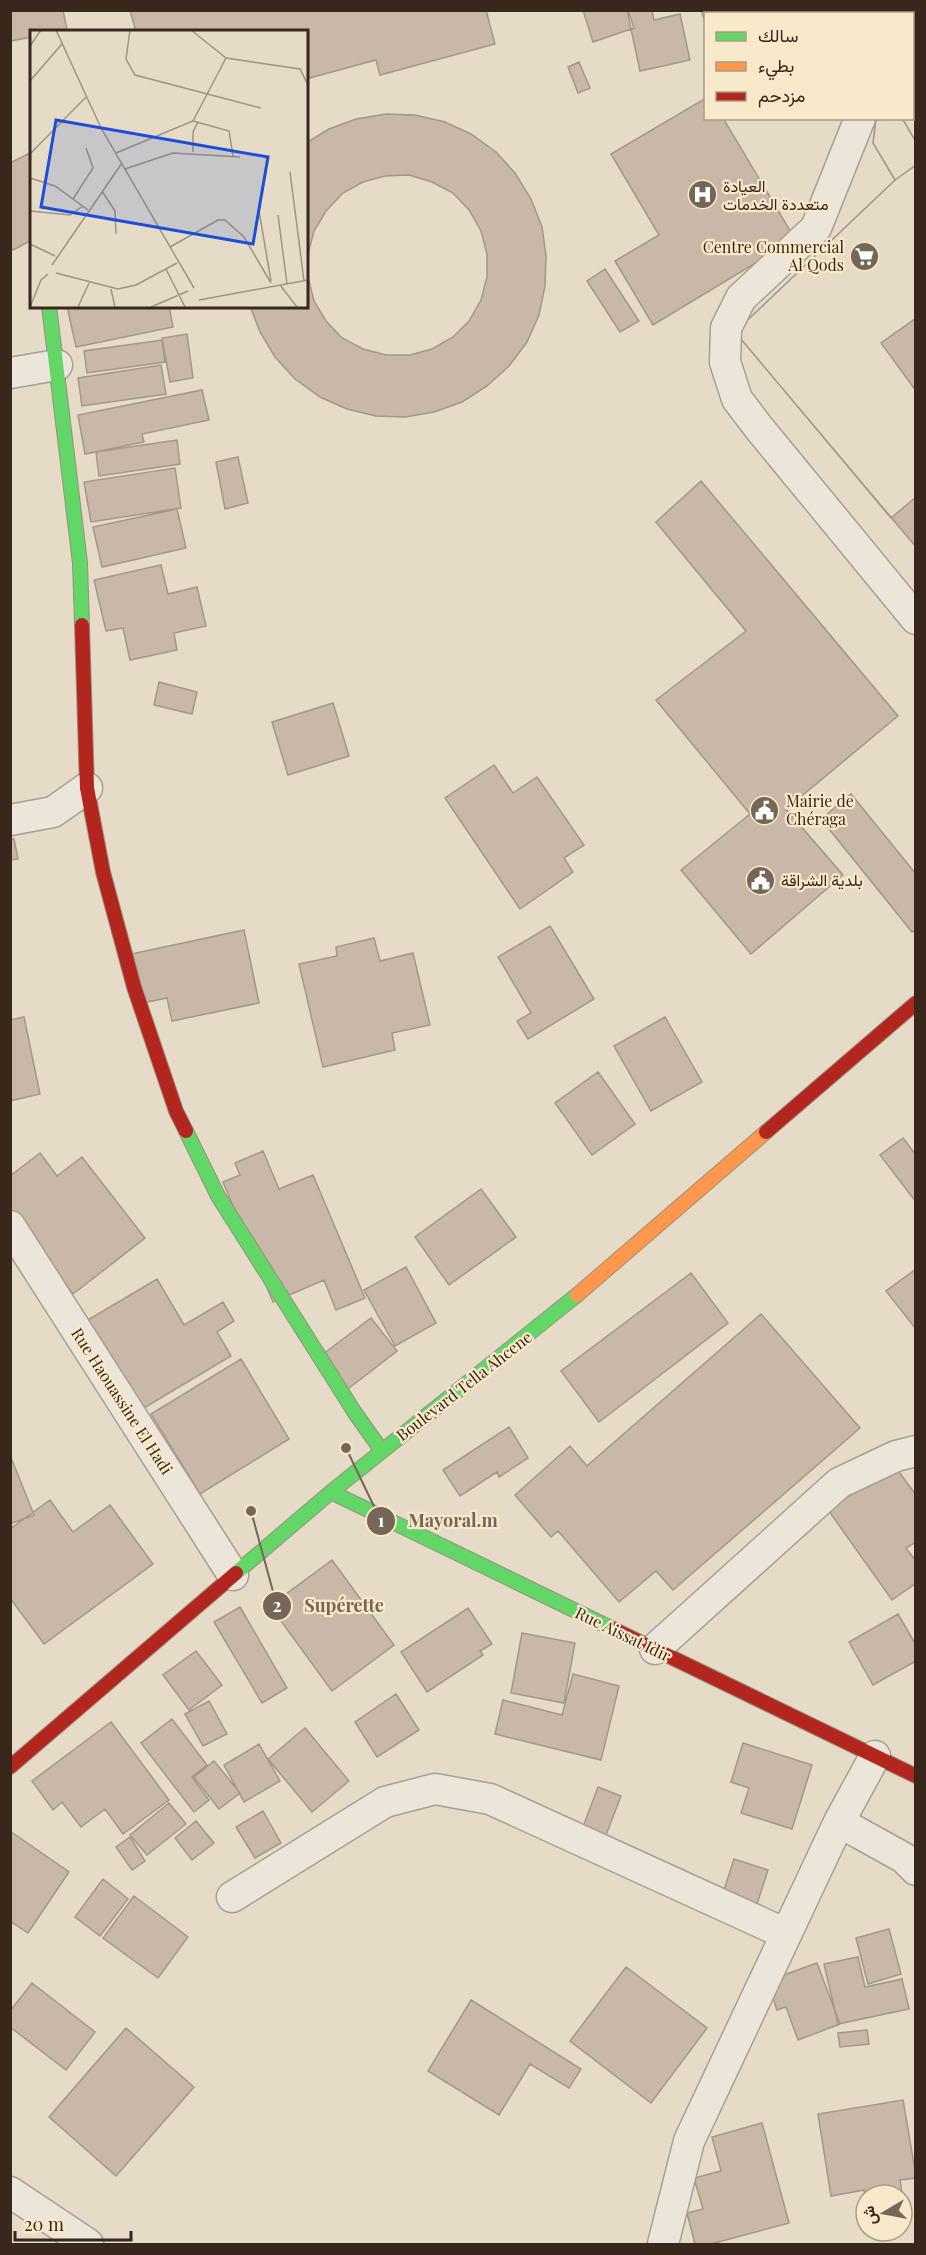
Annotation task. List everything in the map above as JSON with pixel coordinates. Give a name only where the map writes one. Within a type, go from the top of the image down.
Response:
[{"type":"street","points":[[859,120],[816,228],[741,298],[726,328],[725,362],[737,399],[915,619]]},
{"type":"street","points":[[49,308],[80,563],[87,788],[104,873],[134,987],[176,1111],[218,1196],[355,1413],[382,1451]]},
{"type":"street","points":[[10,373],[57,365]]},
{"type":"street","points":[[10,820],[54,812],[87,788]]},
{"type":"street","name":"Boulevard Tella Ahcene","points":[[10,1767],[330,1492],[549,1319],[915,1003]]},
{"type":"street","name":"Rue Haouassine El Hadi","points":[[10,1227],[233,1575]]},
{"type":"street","points":[[655,1649],[839,1483],[896,1456],[915,1451]]},
{"type":"street","name":"Rue Aissat Idir","points":[[330,1492],[915,1776]]},
{"type":"street","points":[[663,2244],[689,2141],[839,1822],[876,1756]]},
{"type":"street","points":[[232,1897],[385,1802],[435,1789],[489,1799],[786,1934]]},
{"type":"street","points":[[839,1822],[904,1858],[915,1870]]},
{"type":"street","points":[[10,2192],[88,2244]]},
{"type":"building","points":[[10,10],[63,10],[67,30],[30,30],[30,37],[10,41]]},
{"type":"building","points":[[130,10],[486,10],[495,44],[380,75],[376,60],[308,78],[308,30],[135,30]]},
{"type":"building","points":[[583,10],[628,10],[634,28],[593,42]]},
{"type":"building","points":[[627,10],[652,10],[654,20],[680,14],[690,60],[640,71]]},
{"type":"building","points":[[701,10],[845,10],[840,12],[704,12],[704,19]]},
{"type":"building","points":[[579,62],[590,88],[578,93],[568,67]]},
{"type":"building","name":"Centre Commercial Al Qods","points":[[916,78],[916,547],[735,332],[895,180],[873,143],[876,120],[914,120],[914,79]]},
{"type":"building","points":[[916,78],[916,142],[903,120],[914,120],[914,79]]},
{"type":"building","name":"العيادة متعددة الخدمات","points":[[704,99],[704,120],[724,120],[795,239],[653,325],[615,261],[659,235],[611,154]]},
{"type":"building","points":[[386,114],[415,115],[445,122],[471,134],[496,152],[515,173],[531,199],[542,227],[546,256],[545,286],[539,315],[527,342],[509,366],[487,386],[462,402],[434,412],[405,417],[376,416],[347,409],[320,397],[295,379],[275,357],[260,332],[251,308],[308,308],[308,277],[314,301],[326,321],[342,338],[363,349],[386,355],[410,355],[432,349],[453,337],[469,321],[481,300],[487,277],[487,254],[481,231],[469,210],[453,193],[432,182],[409,175],[385,176],[363,182],[343,193],[326,211],[314,231],[308,254],[308,142],[329,129],[356,119]]},
{"type":"building","points":[[876,120],[903,120],[916,142],[916,165],[895,180],[873,143]]},
{"type":"building","points":[[30,153],[30,241],[13,250],[10,246],[10,163]]},
{"type":"building","name":"Centre Commercial Al Qods","points":[[916,165],[916,318],[881,343],[916,391],[916,497],[891,518],[735,332],[895,180]]},
{"type":"building","points":[[605,269],[639,321],[620,332],[587,281]]},
{"type":"building","points":[[67,308],[169,308],[173,327],[76,347]]},
{"type":"building","points":[[187,334],[193,378],[170,382],[162,338]]},
{"type":"building","points":[[162,340],[165,362],[87,373],[84,351]]},
{"type":"building","points":[[161,365],[166,394],[82,406],[78,378]]},
{"type":"building","points":[[202,390],[209,420],[142,434],[144,442],[85,454],[78,415]]},
{"type":"building","points":[[177,440],[180,464],[99,476],[96,452]]},
{"type":"building","points":[[238,457],[248,503],[225,509],[216,462]]},
{"type":"building","points":[[175,468],[181,508],[91,522],[84,482]]},
{"type":"building","points":[[701,481],[898,716],[786,809],[843,875],[751,954],[681,870],[750,814],[656,700],[746,631],[656,522]]},
{"type":"building","points":[[177,509],[186,548],[102,567],[93,527]]},
{"type":"building","points":[[161,565],[168,594],[197,587],[206,626],[174,633],[177,650],[130,660],[123,628],[106,631],[94,580]]},
{"type":"building","points":[[159,682],[197,692],[192,714],[154,705]]},
{"type":"building","points":[[333,703],[349,756],[288,775],[272,722]]},
{"type":"building","points":[[494,765],[513,793],[537,777],[584,845],[564,858],[573,872],[520,909],[445,798]]},
{"type":"building","points":[[851,794],[916,874],[916,930],[912,932],[821,819]]},
{"type":"building","points":[[10,839],[14,839],[18,859],[10,860]]},
{"type":"building","points":[[550,926],[594,999],[528,1039],[517,1021],[531,1013],[498,957]]},
{"type":"building","points":[[244,930],[259,1003],[172,1021],[167,998],[142,1003],[131,954]]},
{"type":"building","points":[[374,938],[380,961],[413,953],[430,1025],[392,1033],[395,1050],[323,1067],[299,964],[337,956],[336,947]]},
{"type":"building","points":[[24,1017],[40,1094],[10,1101],[10,1020]]},
{"type":"building","points":[[665,1017],[702,1082],[651,1111],[614,1046]]},
{"type":"building","points":[[598,1072],[635,1124],[592,1155],[555,1103]]},
{"type":"building","points":[[903,1138],[916,1155],[916,1202],[880,1155]]},
{"type":"building","points":[[263,1151],[279,1189],[313,1175],[365,1298],[336,1310],[324,1280],[273,1302],[223,1182],[240,1175],[235,1163]]},
{"type":"building","points":[[40,1153],[57,1176],[82,1157],[145,1238],[73,1294],[10,1209],[10,1176]]},
{"type":"building","points":[[481,1189],[516,1237],[449,1285],[415,1237]]},
{"type":"building","points":[[406,1267],[436,1323],[395,1346],[364,1290]]},
{"type":"building","points":[[916,1269],[916,1329],[886,1291]]},
{"type":"building","points":[[691,1273],[728,1323],[599,1422],[561,1371]]},
{"type":"building","points":[[157,1279],[184,1325],[223,1302],[234,1321],[217,1332],[231,1356],[134,1414],[81,1324]]},
{"type":"building","points":[[761,1314],[860,1428],[673,1590],[656,1571],[619,1602],[558,1531],[551,1537],[515,1495],[570,1446],[587,1466]]},
{"type":"building","points":[[371,1318],[397,1351],[344,1392],[318,1358]]},
{"type":"building","points":[[241,1359],[289,1439],[200,1494],[151,1414]]},
{"type":"building","points":[[509,1427],[528,1458],[499,1477],[497,1472],[460,1496],[443,1470]]},
{"type":"building","points":[[10,1455],[34,1515],[10,1524]]},
{"type":"building","points":[[891,1461],[916,1495],[916,1542],[906,1548],[916,1561],[916,1583],[892,1600],[826,1507]]},
{"type":"building","points":[[50,1500],[73,1532],[110,1505],[153,1564],[44,1644],[10,1598],[10,1529]]},
{"type":"building","points":[[332,1560],[394,1645],[332,1691],[270,1606]]},
{"type":"building","points":[[240,1607],[287,1688],[262,1703],[214,1622]]},
{"type":"building","points":[[468,1608],[492,1644],[480,1651],[483,1655],[427,1692],[401,1652]]},
{"type":"building","points":[[898,1614],[916,1645],[916,1661],[873,1685],[849,1642]]},
{"type":"building","points":[[522,1633],[575,1643],[564,1703],[511,1693]]},
{"type":"building","points":[[196,1651],[222,1685],[189,1710],[163,1675]]},
{"type":"building","points":[[573,1674],[619,1686],[601,1760],[495,1734],[503,1700],[562,1715]]},
{"type":"building","points":[[396,1694],[419,1730],[377,1757],[355,1722]]},
{"type":"building","points":[[209,1701],[227,1734],[203,1746],[185,1714]]},
{"type":"building","points":[[172,1719],[207,1765],[192,1777],[209,1800],[194,1812],[141,1743]]},
{"type":"building","points":[[111,1722],[169,1800],[123,1834],[105,1809],[81,1827],[62,1802],[53,1810],[32,1781]]},
{"type":"building","points":[[305,1728],[349,1781],[312,1812],[268,1759]]},
{"type":"building","points":[[743,1743],[812,1765],[792,1829],[741,1813],[749,1788],[731,1782]]},
{"type":"building","points":[[259,1744],[280,1781],[244,1802],[224,1765]]},
{"type":"building","points":[[214,1761],[240,1793],[219,1809],[194,1777]]},
{"type":"building","points":[[598,1787],[621,1796],[606,1835],[583,1827]]},
{"type":"building","points":[[169,1803],[186,1824],[147,1855],[130,1835]]},
{"type":"building","points":[[263,1811],[281,1843],[255,1858],[236,1827]]},
{"type":"building","points":[[196,1821],[214,1843],[192,1860],[175,1838]]},
{"type":"building","points":[[10,1831],[69,1872],[28,1933],[10,1921]]},
{"type":"building","points":[[130,1837],[145,1861],[132,1870],[116,1847]]},
{"type":"building","points":[[734,1859],[768,1870],[757,1904],[723,1893]]},
{"type":"building","points":[[103,1879],[128,1899],[100,1936],[75,1917]]},
{"type":"building","points":[[134,1896],[188,1937],[158,1978],[103,1938]]},
{"type":"building","points":[[889,1929],[901,1974],[868,1984],[856,1938]]},
{"type":"building","points":[[858,1957],[865,1987],[902,1979],[909,2009],[838,2024],[824,1964]]},
{"type":"building","points":[[817,1963],[840,2024],[798,2040],[786,2007],[777,2010],[767,1981]]},
{"type":"building","points":[[626,1967],[707,2028],[651,2103],[570,2041]]},
{"type":"building","points":[[32,1983],[95,2032],[66,2070],[10,2027],[10,2011]]},
{"type":"building","points":[[471,2000],[581,2069],[569,2088],[530,2064],[499,2115],[428,2071]]},
{"type":"building","points":[[126,2028],[194,2087],[116,2176],[49,2117]]},
{"type":"building","points":[[867,2030],[869,2044],[840,2047],[838,2033]]},
{"type":"building","points":[[903,2100],[916,2178],[900,2180],[900,2183],[854,2183],[854,2192],[831,2196],[818,2114]]},
{"type":"building","points":[[762,2123],[789,2223],[711,2244],[695,2244],[687,2213],[703,2209],[694,2178],[721,2171],[712,2137]]},
{"type":"traffic: fast","points":[[49,308],[80,563],[82,625]]},
{"type":"traffic: fast","points":[[186,1131],[218,1196],[355,1413],[382,1451]]},
{"type":"traffic: fast","points":[[236,1573],[331,1492],[577,1295]]},
{"type":"traffic: fast","points":[[331,1492],[613,1629]]},
{"type":"traffic: slow","points":[[577,1295],[766,1132]]},
{"type":"traffic: jam","points":[[82,625],[87,788],[103,872],[134,987],[176,1111],[186,1131]]},
{"type":"traffic: jam","points":[[766,1132],[916,1003]]},
{"type":"traffic: jam","points":[[10,1767],[236,1573]]},
{"type":"traffic: jam","points":[[613,1629],[916,1776]]},
{"type":"place","name":"العيادة متعددة الخدمات","points":[[702,195]]},
{"type":"place","name":"Centre Commercial Al Qods","points":[[865,256]]},
{"type":"place","name":"Mairie de Chéraga","points":[[765,810]]},
{"type":"place","name":"بلدية الشراقة","points":[[760,880]]},
{"type":"place","name":"Mayoral.m","points":[[346,1448]]},
{"type":"place","name":"Supérette","points":[[251,1511]]}]
